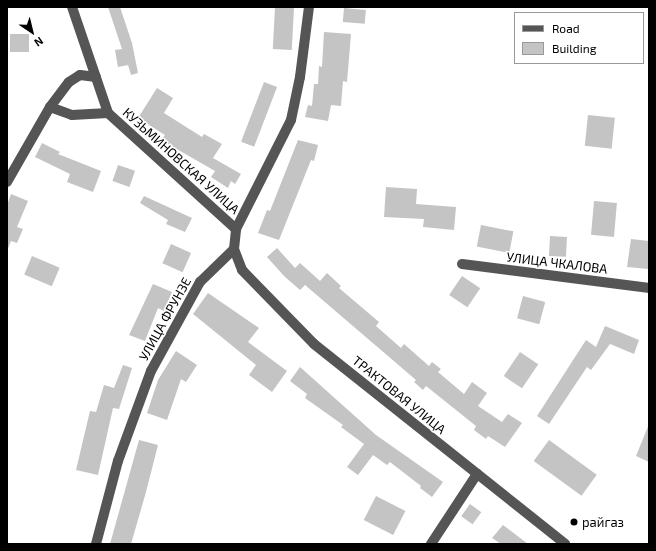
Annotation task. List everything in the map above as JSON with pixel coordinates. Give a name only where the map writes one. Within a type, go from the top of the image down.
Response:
[{"type":"street","name":"КУЗЬМИНОВСКАЯ УЛИЦА","points":[[72,7],[108,113],[236,229]]},
{"type":"street","points":[[234,249],[236,229],[291,120],[309,7]]},
{"type":"street","points":[[7,182],[50,107],[69,82],[80,75],[96,77]]},
{"type":"street","name":"КУЗЬМИНОВСКАЯ УЛИЦА","points":[[50,107],[72,115],[108,113]]},
{"type":"street","name":"ТРАКТОВАЯ УЛИЦА","points":[[234,249],[242,270],[314,344],[565,544]]},
{"type":"street","name":"УЛИЦА ФРУНЗЕ","points":[[96,544],[118,462],[151,371],[200,282],[234,249]]},
{"type":"street","name":"УЛИЦА ЧКАЛОВА","points":[[462,264],[649,288]]},
{"type":"street","points":[[431,544],[477,474]]},
{"type":"building","points":[[108,7],[120,7],[132,43],[138,73],[131,75],[128,65],[118,67],[115,50],[122,49]]},
{"type":"building","points":[[275,7],[294,8],[292,50],[273,49]]},
{"type":"building","points":[[344,8],[366,10],[365,24],[343,22]]},
{"type":"building","points":[[324,32],[351,34],[347,82],[343,81],[341,106],[331,105],[328,121],[305,117],[308,105],[312,106],[314,84],[318,84],[319,66],[322,67]]},
{"type":"building","points":[[10,34],[29,34],[29,52],[10,52]]},
{"type":"building","points":[[264,82],[277,87],[254,147],[241,142]]},
{"type":"building","points":[[157,88],[173,98],[164,113],[202,137],[204,134],[222,144],[213,158],[241,174],[235,184],[231,181],[228,188],[211,177],[215,171],[161,140],[165,135],[138,118]]},
{"type":"building","points":[[588,115],[615,118],[612,149],[585,146]]},
{"type":"building","points":[[298,140],[318,145],[314,161],[311,160],[279,240],[258,233],[267,210],[270,211]]},
{"type":"building","points":[[42,143],[60,152],[58,154],[101,171],[93,192],[67,182],[70,174],[35,157]]},
{"type":"building","points":[[118,165],[135,171],[129,187],[112,181]]},
{"type":"building","points":[[386,187],[417,189],[416,204],[456,207],[454,230],[423,227],[424,219],[384,217]]},
{"type":"building","points":[[11,194],[28,201],[17,227],[23,229],[17,243],[11,241],[7,251],[7,205]]},
{"type":"building","points":[[144,196],[192,218],[185,232],[166,224],[168,220],[140,203]]},
{"type":"building","points":[[594,201],[617,203],[614,237],[591,235]]},
{"type":"building","points":[[481,225],[513,231],[509,253],[477,247]]},
{"type":"building","points":[[550,236],[567,237],[566,257],[549,256]]},
{"type":"building","points":[[631,239],[649,241],[648,269],[627,267]]},
{"type":"building","points":[[171,244],[191,253],[183,272],[162,263]]},
{"type":"building","points":[[277,248],[295,268],[300,263],[320,281],[327,273],[341,286],[339,288],[379,322],[376,326],[401,348],[404,344],[429,366],[432,362],[441,369],[438,372],[464,394],[472,382],[487,393],[478,406],[502,422],[508,414],[522,423],[505,447],[488,436],[486,439],[474,430],[476,426],[426,386],[423,390],[414,382],[416,380],[305,285],[300,290],[284,276],[267,257]]},
{"type":"building","points":[[32,256],[60,268],[52,286],[24,274]]},
{"type":"building","points":[[462,276],[480,288],[467,307],[449,295]]},
{"type":"building","points":[[153,284],[172,292],[164,311],[158,308],[145,341],[129,335]]},
{"type":"building","points":[[208,293],[259,328],[248,342],[287,371],[272,392],[249,375],[256,365],[193,314]]},
{"type":"building","points":[[523,296],[545,302],[539,324],[517,318]]},
{"type":"building","points":[[605,326],[639,340],[634,354],[610,344],[591,370],[587,367],[549,424],[537,416],[586,340],[596,347]]},
{"type":"building","points":[[176,351],[197,365],[186,382],[181,379],[167,420],[147,413],[158,380]]},
{"type":"building","points":[[520,352],[538,364],[522,388],[504,376]]},
{"type":"building","points":[[123,365],[132,368],[119,409],[113,408],[98,475],[76,470],[90,411],[96,412],[104,385],[114,388]]},
{"type":"building","points":[[300,367],[376,435],[443,482],[432,497],[420,488],[421,486],[390,462],[387,465],[373,455],[358,475],[347,467],[364,444],[341,427],[343,425],[305,398],[307,394],[290,381]]},
{"type":"building","points":[[649,424],[649,462],[636,456]]},
{"type":"building","points":[[139,440],[158,445],[146,492],[131,544],[110,544]]},
{"type":"building","points":[[549,440],[597,475],[581,496],[534,461]]},
{"type":"building","points":[[376,496],[405,511],[393,535],[364,520]]},
{"type":"building","points":[[470,504],[481,512],[473,524],[461,516]]},
{"type":"building","points":[[503,525],[528,544],[501,544],[492,538]]},
{"type":"place","name":"райгаз","points":[[574,522]]}]
